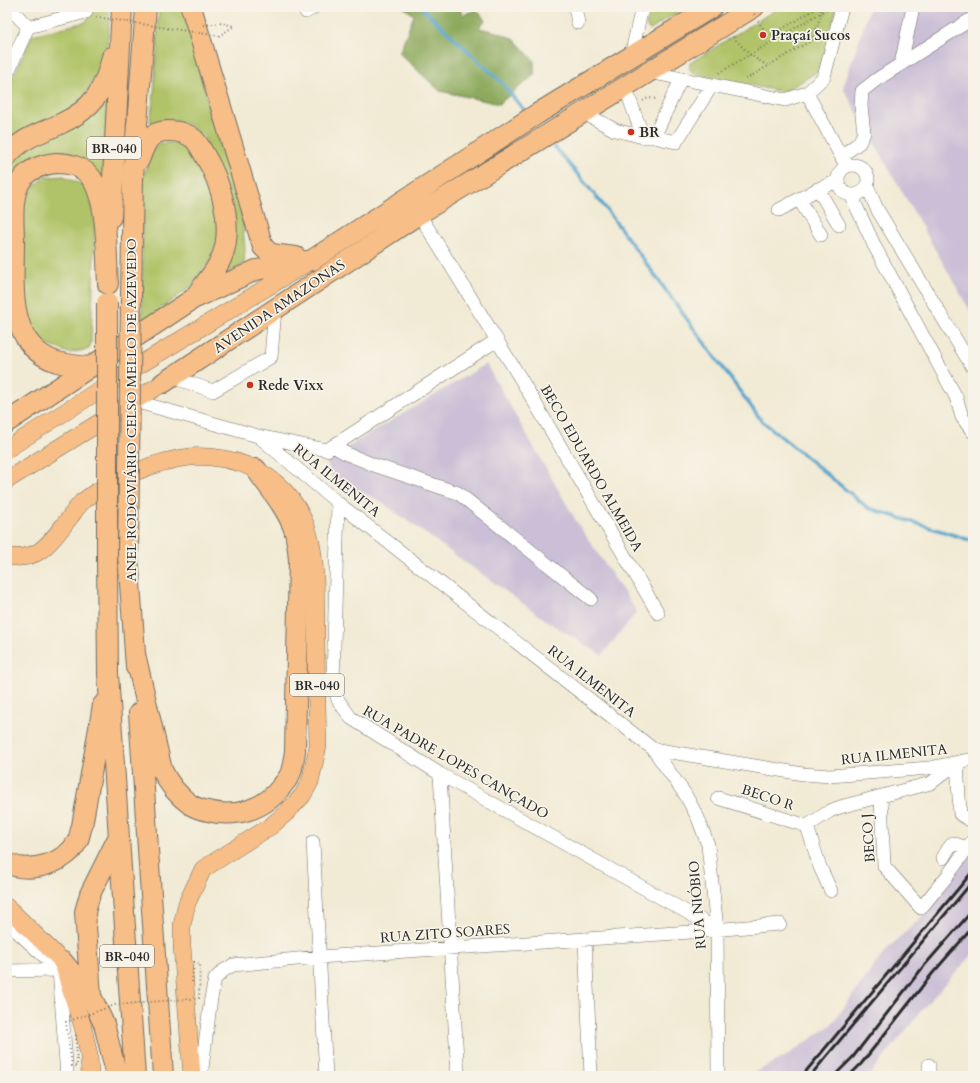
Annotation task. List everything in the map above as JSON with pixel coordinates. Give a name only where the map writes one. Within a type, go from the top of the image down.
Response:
[{"type":"highway","name":"ANEL RODOVIÁRIO CELSO MELLO DE AZEVEDO","points":[[146,7],[133,177],[128,555],[163,1076]]},
{"type":"highway","points":[[191,7],[263,247],[271,254],[312,260]]},
{"type":"highway","name":"AVENIDA AMAZONAS","points":[[312,260],[537,114],[712,7]]},
{"type":"highway","name":"AVENIDA AMAZONAS","points":[[167,380],[419,214],[754,7]]},
{"type":"highway","name":"ANEL RODOVIÁRIO CELSO MELLO DE AZEVEDO","points":[[121,9],[107,293],[108,674],[134,1076]]},
{"type":"highway","points":[[7,156],[15,146],[33,135],[62,124],[90,106],[109,72],[121,9]]},
{"type":"highway","points":[[133,177],[146,143],[153,134],[163,131],[178,131],[194,139],[211,165],[221,192],[225,212],[225,244],[221,259],[193,298]]},
{"type":"highway","points":[[90,366],[71,365],[56,362],[36,351],[20,329],[14,301],[14,196],[22,179],[34,168],[48,164],[65,163],[79,168],[89,175],[97,188],[102,203],[107,293]]},
{"type":"highway","points":[[7,422],[193,298],[256,270],[312,260]]},
{"type":"highway","points":[[135,654],[162,770],[169,784],[192,806],[216,813],[233,814],[250,810],[263,804],[274,796],[291,772],[295,751],[300,560],[295,534],[291,523],[256,469]]},
{"type":"highway","points":[[7,863],[11,865],[28,867],[41,866],[56,861],[66,854],[77,842],[82,826],[108,674]]},
{"type":"highway","points":[[91,996],[86,912],[90,894],[119,836]]},
{"type":"highway","points":[[61,966],[91,996],[104,1024],[117,1076]]},
{"type":"main road","name":"AVENIDA AMAZONAS","points":[[7,449],[118,378],[312,260]]},
{"type":"main road","name":"AVENIDA AMAZONAS","points":[[7,480],[167,380]]},
{"type":"main road","name":"BR-040","points":[[7,556],[18,558],[36,554],[49,543],[82,502],[118,480],[148,468],[178,459],[192,457],[222,458],[256,469],[276,482],[292,500],[307,530],[311,544],[315,574],[318,746],[310,782],[302,796],[271,826],[202,869],[188,903],[182,924],[182,946],[192,1076]]},
{"type":"main road","points":[[7,491],[30,465]]},
{"type":"main road","points":[[7,544],[26,547],[49,543]]},
{"type":"main road","points":[[7,907],[61,966],[83,1027],[90,1076]]},
{"type":"street","points":[[9,7],[28,27]]},
{"type":"street","points":[[28,27],[86,12],[86,7]]},
{"type":"street","points":[[574,7],[578,23]]},
{"type":"street","points":[[631,56],[642,7]]},
{"type":"street","points":[[649,72],[785,100],[807,93],[824,77],[842,7]]},
{"type":"street","points":[[901,64],[913,7]]},
{"type":"street","points":[[807,93],[845,161],[863,168],[867,173],[869,180],[867,186],[863,192],[857,195],[844,193],[838,181],[839,174],[844,169],[845,161],[859,143],[864,133],[861,106],[862,92],[876,80],[973,18]]},
{"type":"street","points":[[7,74],[28,27]]},
{"type":"street","points":[[648,136],[670,104],[681,78]]},
{"type":"street","points":[[584,113],[605,126],[615,130],[676,142],[707,84]]},
{"type":"street","points":[[625,86],[633,108],[648,136]]},
{"type":"street","points":[[779,210],[818,189],[838,181]]},
{"type":"street","points":[[867,186],[877,208],[892,234],[973,368]]},
{"type":"street","points":[[818,189],[839,225]]},
{"type":"street","points":[[851,195],[874,247],[956,397],[962,417],[973,432]]},
{"type":"street","points":[[799,199],[821,234]]},
{"type":"street","name":"BECO EDUARDO ALMEIDA","points":[[419,214],[522,381],[658,613]]},
{"type":"street","points":[[874,247],[892,234]]},
{"type":"street","points":[[172,412],[161,401],[159,394],[167,380],[213,391],[271,357],[275,309]]},
{"type":"street","points":[[134,401],[258,436],[327,450],[497,340]]},
{"type":"street","name":"RUA ILMENITA","points":[[258,436],[338,503],[653,749],[803,774],[830,776],[929,768],[973,759]]},
{"type":"street","points":[[333,446],[345,453],[374,465],[458,493],[591,599]]},
{"type":"street","name":"RUA PADRE LOPES CANÇADO","points":[[338,503],[333,682],[338,700],[351,718],[440,774],[717,930]]},
{"type":"street","name":"RUA NIÓBIO","points":[[653,749],[685,794],[698,818],[708,845],[717,930],[718,1073]]},
{"type":"street","points":[[831,891],[820,867],[807,826],[830,811],[930,783],[957,763]]},
{"type":"street","points":[[957,763],[960,814],[973,822]]},
{"type":"street","points":[[440,774],[458,1076]]},
{"type":"street","name":"BECO J","points":[[881,797],[884,866],[921,908],[970,844]]},
{"type":"street","name":"BECO R","points":[[718,798],[807,826]]},
{"type":"street","points":[[313,842],[326,1076]]},
{"type":"street","points":[[944,858],[948,849],[953,844],[970,844]]},
{"type":"street","points":[[7,922],[61,966],[67,1076]]},
{"type":"street","name":"RUA ZITO SOARES","points":[[201,1076],[211,998],[215,979],[223,971],[233,965],[319,957],[691,932],[780,924]]},
{"type":"street","points":[[585,939],[591,1076]]},
{"type":"street","points":[[7,971],[61,966]]},
{"type":"path","points":[[750,7],[768,37],[819,7],[822,12]]},
{"type":"path","points":[[707,84],[750,55],[831,7]]},
{"type":"path","points":[[730,89],[812,40],[822,12]]},
{"type":"path","points":[[96,17],[219,36],[234,26],[221,23],[204,25]]},
{"type":"path","points":[[722,27],[750,55],[768,66]]},
{"type":"path","points":[[633,108],[648,98],[655,98],[670,104]]},
{"type":"path","points":[[76,1035],[77,1066],[72,1066],[66,1022],[114,1006],[199,998],[200,964],[194,962],[192,984]]},
{"type":"shaded area","points":[[870,7],[973,7],[973,316],[843,88]]},
{"type":"shaded area","points":[[486,364],[578,524],[637,612],[602,655],[550,623],[380,501],[332,478],[326,460]]},
{"type":"shaded area","points":[[973,845],[973,954],[926,1005],[869,1076],[747,1076],[783,1058],[831,1025],[886,950],[918,921],[951,881]]},
{"type":"green space","points":[[93,7],[109,7],[109,29],[105,56],[94,80],[82,99],[63,114],[7,145],[7,90],[32,35],[86,22]]},
{"type":"green space","points":[[159,7],[184,7],[212,119],[223,143],[241,205],[245,249],[244,263],[221,277],[230,262],[205,138],[186,123],[166,119],[152,124],[150,121],[154,94]]},
{"type":"green space","points":[[403,7],[459,7],[463,15],[476,9],[485,20],[479,28],[497,32],[514,39],[534,61],[534,75],[499,104],[440,91],[399,53],[414,15]]},
{"type":"green space","points":[[651,7],[685,7],[650,30],[646,26]]},
{"type":"green space","points":[[780,7],[837,7],[820,70],[784,92],[694,74],[692,72],[690,63]]},
{"type":"green space","points":[[104,100],[108,100],[102,182],[83,160],[7,190],[9,168],[24,148],[93,116]]},
{"type":"green space","points":[[160,143],[179,143],[188,148],[194,154],[210,184],[218,222],[216,247],[210,261],[192,286],[146,319],[142,319],[143,178],[152,152]]},
{"type":"green space","points":[[64,176],[84,186],[89,193],[95,226],[91,342],[89,349],[69,353],[46,344],[37,336],[27,317],[24,284],[23,202],[30,189],[46,177]]},
{"type":"waterway","points":[[421,7],[501,82],[527,114]]},
{"type":"waterway","points":[[549,140],[604,206],[761,420],[868,508],[973,541]]},
{"type":"railway","points":[[802,1076],[973,871]]},
{"type":"railway","points":[[810,1076],[973,881]]},
{"type":"railway","points":[[834,1076],[853,1057],[923,967],[973,910]]},
{"type":"railway","points":[[849,1076],[861,1064],[932,974],[973,927]]},
{"type":"place","name":"Praçaí Sucos","points":[[763,35]]},
{"type":"place","name":"BR","points":[[631,132]]},
{"type":"place","name":"Rede Vixx","points":[[250,385]]}]
